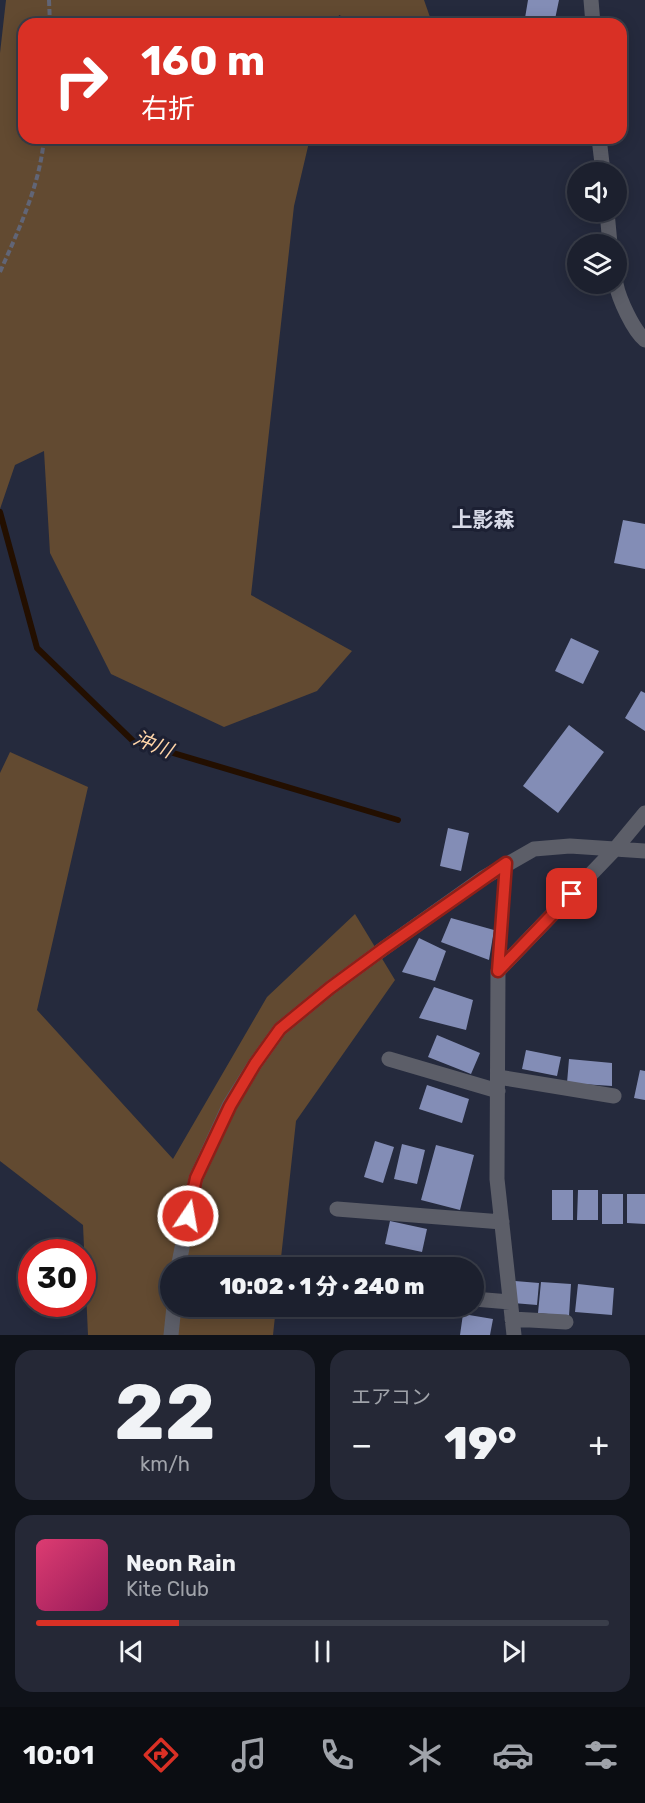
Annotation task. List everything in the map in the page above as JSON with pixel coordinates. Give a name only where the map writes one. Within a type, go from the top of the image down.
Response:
[{"type":"street","points":[[591,0],[592,18]]},
{"type":"street","points":[[600,144],[602,162]]},
{"type":"street","points":[[619,294],[645,340]]},
{"type":"street","points":[[514,1335],[497,1179],[498,971],[616,848],[645,813]]},
{"type":"street","points":[[180,1257],[196,1178],[230,1106],[255,1064],[280,1029],[374,955],[506,863],[534,849],[570,846],[645,851]]},
{"type":"street","points":[[389,1059],[498,1084],[614,1096]]},
{"type":"street","points":[[337,1209],[502,1222]]},
{"type":"street","points":[[484,1300],[510,1302]]},
{"type":"street","points":[[171,1335],[173,1317]]},
{"type":"street","points":[[512,1319],[566,1322]]},
{"type":"lane","points":[[498,971],[506,863]]},
{"type":"path","points":[[49,0],[50,18]]},
{"type":"path","points":[[0,272],[24,218],[43,144]]},
{"type":"shaded area","points":[[6,0],[424,0],[430,18],[346,18],[339,15],[338,18],[18,18],[18,144],[309,144],[294,206],[251,595],[352,651],[317,691],[224,727],[111,674],[50,553],[44,451],[15,465],[0,509],[0,53]]},
{"type":"shaded area","points":[[10,752],[88,787],[37,1010],[173,1159],[267,997],[355,914],[395,980],[296,1121],[281,1257],[160,1257],[160,1317],[275,1317],[273,1335],[88,1335],[87,1317],[96,1317],[96,1239],[84,1239],[83,1225],[0,1161],[0,773]]},
{"type":"building","points":[[528,0],[559,0],[555,18],[525,18]]},
{"type":"building","points":[[623,520],[645,524],[645,569],[614,563]]},
{"type":"building","points":[[571,638],[599,651],[583,684],[555,671]]},
{"type":"building","points":[[641,691],[645,693],[645,731],[625,718]]},
{"type":"building","points":[[569,725],[604,752],[558,813],[523,786]]},
{"type":"building","points":[[448,828],[469,833],[461,871],[440,866]]},
{"type":"building","points":[[451,918],[494,930],[489,960],[441,942]]},
{"type":"building","points":[[419,938],[446,951],[435,981],[402,972]]},
{"type":"building","points":[[434,987],[473,1000],[466,1030],[419,1018]]},
{"type":"building","points":[[437,1035],[480,1053],[471,1074],[428,1057]]},
{"type":"building","points":[[526,1050],[561,1057],[557,1076],[522,1069]]},
{"type":"building","points":[[569,1059],[612,1063],[612,1086],[567,1083]]},
{"type":"building","points":[[640,1070],[645,1071],[645,1100],[634,1098]]},
{"type":"building","points":[[427,1085],[469,1099],[462,1123],[419,1109]]},
{"type":"building","points":[[375,1141],[394,1147],[383,1183],[364,1177]]},
{"type":"building","points":[[402,1144],[425,1150],[417,1184],[394,1179]]},
{"type":"building","points":[[436,1145],[474,1155],[460,1210],[421,1200]]},
{"type":"building","points":[[552,1190],[573,1190],[573,1220],[552,1220]]},
{"type":"building","points":[[578,1190],[598,1190],[598,1220],[577,1220]]},
{"type":"building","points":[[602,1194],[623,1194],[623,1224],[602,1224]]},
{"type":"building","points":[[627,1194],[645,1194],[645,1224],[627,1223]]},
{"type":"building","points":[[390,1221],[427,1229],[422,1252],[385,1244]]},
{"type":"building","points":[[515,1281],[539,1283],[537,1305],[513,1303]]},
{"type":"building","points":[[541,1282],[571,1284],[569,1316],[538,1313]]},
{"type":"building","points":[[578,1284],[614,1288],[612,1315],[575,1312]]},
{"type":"building","points":[[463,1317],[493,1319],[490,1335],[460,1335]]},
{"type":"waterway","name":"沖川","points":[[0,512],[37,648],[133,741],[398,820]]},
{"type":"district","name":"上影森","points":[[483,520]]},
{"type":"route","points":[[188,1216],[196,1178],[230,1106],[255,1064],[280,1029],[383,949],[506,863],[498,971],[572,894]]}]
